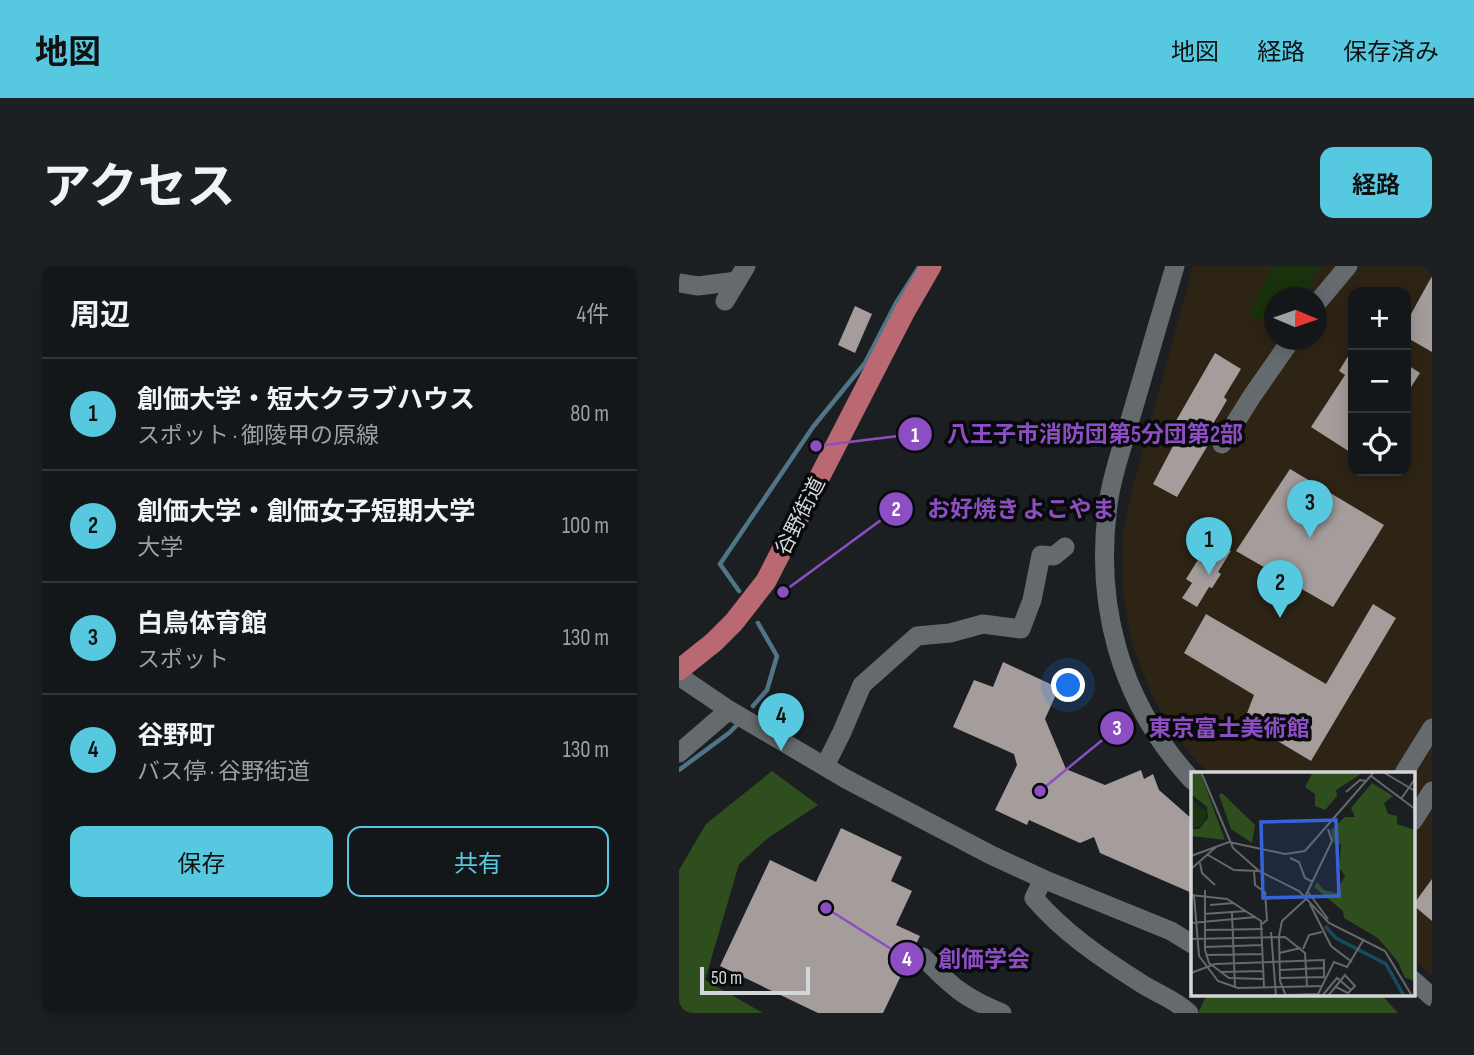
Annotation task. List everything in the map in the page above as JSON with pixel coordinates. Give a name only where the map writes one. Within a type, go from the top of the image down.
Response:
[{"type":"main road","name":"谷野街道","points":[[679,673],[721,635],[766,581],[899,322],[931,266]]},
{"type":"street","points":[[1175,266],[1109,495],[1104,543],[1106,595],[1115,645],[1134,695],[1158,736],[1191,778]]},
{"type":"street","points":[[1327,291],[1348,266]]},
{"type":"street","points":[[679,283],[698,286],[741,274]]},
{"type":"street","points":[[725,301],[741,274]]},
{"type":"street","points":[[1222,444],[1284,350]]},
{"type":"street","points":[[825,766],[862,685],[916,636],[950,633],[983,624],[1021,629],[1032,600],[1041,555],[1054,556],[1065,547]]},
{"type":"street","points":[[679,673],[729,710],[825,766],[991,855],[1171,931],[1191,936]]},
{"type":"street","points":[[679,753],[729,710]]},
{"type":"street","points":[[1405,772],[1432,728]]},
{"type":"street","points":[[1415,818],[1432,791]]},
{"type":"street","points":[[1043,879],[1034,898],[1053,920],[1141,984],[1186,1012]]},
{"type":"street","points":[[1171,931],[1191,943]]},
{"type":"street","points":[[923,957],[947,983],[977,1004],[1002,1013]]},
{"type":"street","points":[[1415,982],[1432,997]]},
{"type":"shaded area","points":[[1193,266],[1432,266],[1432,976],[1415,960],[1415,772],[1209,772],[1197,762],[1171,729],[1152,695],[1132,644],[1123,592],[1122,538],[1132,490]]},
{"type":"green space","points":[[1273,266],[1320,266],[1308,287],[1264,287],[1264,323],[1249,313]]},
{"type":"green space","points":[[772,771],[818,805],[768,838],[739,864],[705,980],[763,1013],[679,1013],[679,870],[706,824]]},
{"type":"green space","points":[[1206,996],[1383,996],[1398,1013],[1198,1013]]},
{"type":"building","points":[[1432,276],[1432,352],[1411,340],[1411,314]]},
{"type":"building","points":[[855,306],[872,314],[855,353],[838,345]]},
{"type":"building","points":[[1215,353],[1241,369],[1203,441],[1208,445],[1177,497],[1153,484],[1181,431],[1173,426]]},
{"type":"building","points":[[1348,356],[1348,451],[1311,427],[1345,375],[1339,371]]},
{"type":"building","points":[[1411,367],[1420,373],[1411,387]]},
{"type":"building","points":[[1290,469],[1384,525],[1333,607],[1236,551]]},
{"type":"building","points":[[1218,542],[1231,551],[1218,572],[1221,574],[1197,607],[1182,598],[1192,583],[1186,579],[1201,555],[1207,558]]},
{"type":"building","points":[[1373,604],[1396,618],[1311,761],[1244,721],[1254,695],[1184,653],[1206,614],[1326,684]]},
{"type":"building","points":[[1003,662],[1059,688],[1045,719],[1066,769],[1105,785],[1141,770],[1144,779],[1153,774],[1159,790],[1191,818],[1191,893],[1100,853],[1094,837],[1080,843],[1029,820],[1027,825],[995,810],[1017,765],[1014,754],[953,727],[974,680],[993,687]]},
{"type":"building","points":[[841,828],[902,857],[891,881],[912,891],[896,925],[920,936],[883,1013],[818,1013],[720,966],[770,860],[816,882]]},
{"type":"building","points":[[1432,879],[1432,921],[1415,907],[1415,902]]},
{"type":"waterway","points":[[739,591],[720,564],[813,427],[865,363],[896,303],[919,267]]},
{"type":"waterway","points":[[753,706],[767,690],[777,656],[758,623]]},
{"type":"waterway","points":[[679,770],[736,726]]},
{"type":"place","name":"八王子市消防団第5分団第2部","points":[[816,446]]},
{"type":"place","name":"白鳥体育館","points":[[1310,538]]},
{"type":"place","name":"創価大学・短大クラブハウス","points":[[1209,575]]},
{"type":"place","name":"お好焼き よこやま","points":[[783,592]]},
{"type":"place","name":"創価大学・創価女子短期大学","points":[[1280,618]]},
{"type":"place","name":"谷野町","points":[[781,751]]},
{"type":"place","name":"東京富士美術館","points":[[1040,791]]},
{"type":"place","name":"創価学会","points":[[826,908]]}]
